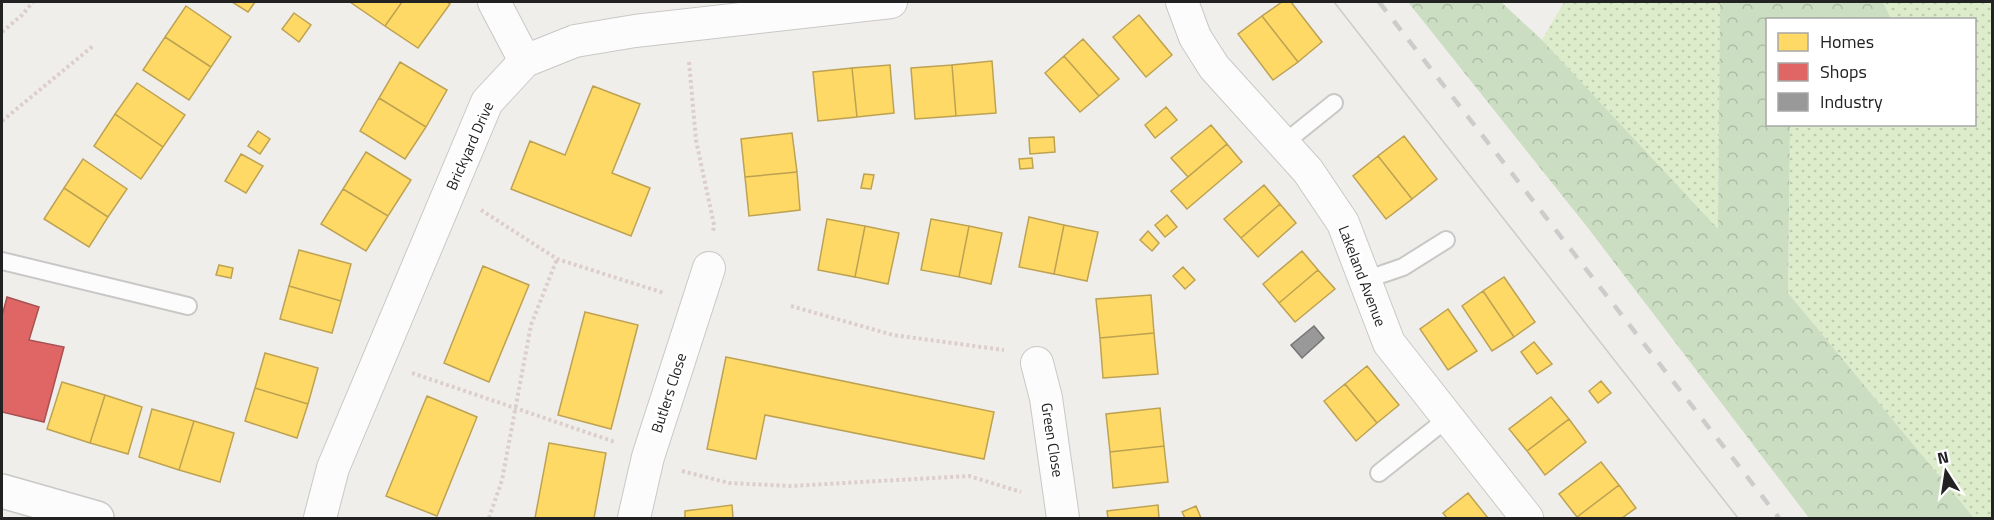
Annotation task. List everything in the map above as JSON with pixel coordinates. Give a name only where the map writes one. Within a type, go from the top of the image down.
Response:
[{"type":"street","points":[[494,2],[525,61]]},
{"type":"street","name":"Brickyard Drive","points":[[320,519],[333,468],[487,102],[525,61],[575,41],[635,31],[855,3],[891,2]]},
{"type":"street","name":"Lakeland Avenue","points":[[1182,2],[1195,37],[1214,67],[1308,171],[1343,223],[1389,343],[1527,519]]},
{"type":"street","name":"Butlers Close","points":[[634,519],[648,457],[708,268]]},
{"type":"street","name":"Green Close","points":[[1037,363],[1046,399],[1062,511]]},
{"type":"street","points":[[2,491],[98,519]]},
{"type":"lane","points":[[1283,144],[1334,103]]},
{"type":"lane","points":[[1365,280],[1403,267],[1446,240]]},
{"type":"lane","points":[[2,261],[188,306]]},
{"type":"lane","points":[[1379,473],[1448,418]]},
{"type":"path","points":[[2,32],[33,2]]},
{"type":"path","points":[[687,25],[696,140],[714,225],[708,268]]},
{"type":"path","points":[[2,121],[93,46]]},
{"type":"path","points":[[450,190],[557,259],[670,295],[696,308]]},
{"type":"path","points":[[489,519],[502,480],[531,325],[557,259]]},
{"type":"path","points":[[791,306],[893,335],[1006,350],[1009,357],[1037,363]]},
{"type":"path","points":[[378,362],[626,446],[665,466],[729,483],[790,486],[969,476],[1062,511]]},
{"type":"green space","points":[[1408,2],[1501,2],[1542,40],[1718,229],[1720,2],[1883,2],[1891,18],[1766,18],[1766,126],[1790,126],[1788,293],[1974,518],[1809,518],[1588,228]]},
{"type":"green space","points":[[1564,2],[1720,2],[1718,230],[1542,40]]},
{"type":"green space","points":[[1883,2],[1992,2],[1992,518],[1974,518],[1788,293],[1790,126],[1976,126],[1976,18],[1891,18]]},
{"type":"building: Homes","points":[[232,2],[255,2],[248,12]]},
{"type":"building: Homes","points":[[350,2],[402,2],[385,26]]},
{"type":"building: Homes","points":[[402,2],[447,2],[450,4],[418,48],[385,26]]},
{"type":"building: Homes","points":[[1282,2],[1291,2],[1322,42],[1298,62],[1262,16]]},
{"type":"building: Homes","points":[[186,6],[231,37],[211,67],[165,37]]},
{"type":"building: Homes","points":[[294,13],[311,25],[299,42],[282,29]]},
{"type":"building: Homes","points":[[1139,15],[1172,55],[1146,77],[1113,37]]},
{"type":"building: Homes","points":[[1262,16],[1298,62],[1273,80],[1238,34]]},
{"type":"building: Homes","points":[[165,37],[211,67],[189,100],[143,70]]},
{"type":"building: Homes","points":[[1083,39],[1119,79],[1099,96],[1064,56]]},
{"type":"building: Homes","points":[[1064,56],[1099,96],[1080,112],[1045,73]]},
{"type":"building: Homes","points":[[992,61],[996,113],[956,116],[952,65]]},
{"type":"building: Homes","points":[[400,62],[447,90],[426,127],[379,98]]},
{"type":"building: Homes","points":[[890,65],[894,113],[857,117],[852,68]]},
{"type":"building: Homes","points":[[952,65],[956,116],[915,119],[911,68]]},
{"type":"building: Homes","points":[[852,68],[857,117],[818,121],[813,72]]},
{"type":"building: Homes","points":[[137,83],[185,115],[163,147],[115,114]]},
{"type":"building: Homes","points":[[593,86],[640,104],[612,173],[650,188],[631,236],[511,189],[530,141],[565,155]]},
{"type":"building: Homes","points":[[379,98],[426,127],[405,159],[360,131]]},
{"type":"building: Homes","points":[[1166,107],[1177,120],[1155,138],[1145,125]]},
{"type":"building: Homes","points":[[115,114],[163,147],[141,179],[94,146]]},
{"type":"building: Homes","points":[[1211,125],[1227,144],[1188,177],[1171,158]]},
{"type":"building: Homes","points":[[258,131],[270,139],[260,154],[248,146]]},
{"type":"building: Homes","points":[[792,133],[797,172],[745,177],[741,139]]},
{"type":"building: Homes","points":[[1404,136],[1437,179],[1412,199],[1378,156]]},
{"type":"building: Homes","points":[[1054,137],[1055,152],[1030,154],[1029,138]]},
{"type":"building: Homes","points":[[1227,144],[1242,162],[1187,209],[1171,191]]},
{"type":"building: Homes","points":[[366,152],[411,180],[388,216],[343,189]]},
{"type":"building: Homes","points":[[241,154],[263,166],[246,193],[225,181]]},
{"type":"building: Homes","points":[[1378,156],[1412,199],[1386,219],[1353,176]]},
{"type":"building: Homes","points":[[1032,158],[1033,168],[1020,169],[1019,159]]},
{"type":"building: Homes","points":[[83,159],[127,189],[108,217],[64,188]]},
{"type":"building: Homes","points":[[797,172],[800,210],[749,216],[745,177]]},
{"type":"building: Homes","points":[[864,174],[874,175],[871,189],[861,188]]},
{"type":"building: Homes","points":[[1264,185],[1280,204],[1241,238],[1224,219]]},
{"type":"building: Homes","points":[[64,188],[108,217],[89,247],[44,219]]},
{"type":"building: Homes","points":[[343,189],[388,216],[366,251],[321,224]]},
{"type":"building: Homes","points":[[1280,204],[1296,223],[1258,257],[1241,238]]},
{"type":"building: Homes","points":[[1167,215],[1177,227],[1165,237],[1155,225]]},
{"type":"building: Homes","points":[[1029,217],[1064,225],[1054,274],[1019,267]]},
{"type":"building: Homes","points":[[827,219],[865,226],[855,277],[818,270]]},
{"type":"building: Homes","points":[[931,219],[969,226],[959,277],[921,270]]},
{"type":"building: Homes","points":[[1064,225],[1098,232],[1087,281],[1054,274]]},
{"type":"building: Homes","points":[[865,226],[899,233],[888,284],[855,277]]},
{"type":"building: Homes","points":[[969,226],[1002,233],[991,284],[959,277]]},
{"type":"building: Homes","points":[[1148,231],[1159,243],[1152,251],[1140,240]]},
{"type":"building: Homes","points":[[299,250],[351,264],[341,301],[289,286]]},
{"type":"building: Homes","points":[[1302,251],[1318,270],[1279,303],[1263,284]]},
{"type":"building: Homes","points":[[219,265],[233,268],[231,278],[216,275]]},
{"type":"building: Homes","points":[[483,266],[529,285],[489,382],[444,363]]},
{"type":"building: Homes","points":[[1183,267],[1195,280],[1185,289],[1173,276]]},
{"type":"building: Homes","points":[[1318,270],[1335,289],[1295,322],[1279,303]]},
{"type":"building: Homes","points":[[1504,277],[1535,322],[1514,337],[1483,291]]},
{"type":"building: Homes","points":[[289,286],[341,301],[332,333],[280,319]]},
{"type":"building: Homes","points":[[1483,291],[1514,337],[1492,351],[1462,306]]},
{"type":"building: Homes","points":[[1151,295],[1154,333],[1100,338],[1096,299]]},
{"type":"building: Homes","points":[[1448,309],[1477,351],[1448,370],[1420,329]]},
{"type":"building: Homes","points":[[585,312],[638,325],[611,429],[558,415]]},
{"type":"building: Homes","points":[[1154,333],[1158,374],[1103,378],[1100,338]]},
{"type":"building: Homes","points":[[1534,342],[1552,364],[1537,374],[1521,352]]},
{"type":"building: Homes","points":[[265,353],[318,368],[308,404],[255,388]]},
{"type":"building: Homes","points":[[726,357],[994,412],[984,459],[765,415],[756,459],[707,449]]},
{"type":"building: Homes","points":[[1367,366],[1399,405],[1377,423],[1345,384]]},
{"type":"building: Homes","points":[[1601,381],[1611,393],[1598,403],[1589,391]]},
{"type":"building: Homes","points":[[62,382],[105,395],[90,443],[47,429]]},
{"type":"building: Homes","points":[[1345,384],[1377,423],[1356,441],[1324,401]]},
{"type":"building: Homes","points":[[255,388],[308,404],[297,438],[245,421]]},
{"type":"building: Homes","points":[[105,395],[142,407],[128,454],[90,443]]},
{"type":"building: Homes","points":[[427,396],[477,417],[437,516],[386,496]]},
{"type":"building: Homes","points":[[1551,397],[1569,419],[1527,451],[1509,429]]},
{"type":"building: Homes","points":[[1160,408],[1164,446],[1110,452],[1106,414]]},
{"type":"building: Homes","points":[[152,409],[194,421],[179,470],[139,457]]},
{"type":"building: Homes","points":[[1569,419],[1586,442],[1545,475],[1527,451]]},
{"type":"building: Homes","points":[[194,421],[234,433],[220,482],[179,470]]},
{"type":"building: Homes","points":[[549,443],[606,453],[594,518],[535,518]]},
{"type":"building: Homes","points":[[1164,446],[1168,482],[1113,488],[1110,452]]},
{"type":"building: Homes","points":[[1601,462],[1619,485],[1577,517],[1559,494]]},
{"type":"building: Homes","points":[[1619,485],[1636,508],[1622,518],[1577,517]]},
{"type":"building: Homes","points":[[1468,493],[1488,518],[1447,518],[1443,513]]},
{"type":"building: Homes","points":[[732,505],[733,518],[685,518],[685,511]]},
{"type":"building: Homes","points":[[1158,505],[1159,518],[1108,518],[1107,511]]},
{"type":"building: Homes","points":[[1196,506],[1201,518],[1185,518],[1182,512]]},
{"type":"building: Shops","points":[[7,297],[39,307],[29,340],[64,347],[44,422],[2,412],[2,316]]},
{"type":"building: Industry","points":[[1314,326],[1324,338],[1302,358],[1291,345]]},
{"type":"tram line","points":[[1334,2],[1738,518]]},
{"type":"railway","points":[[1379,2],[1779,518]]}]
